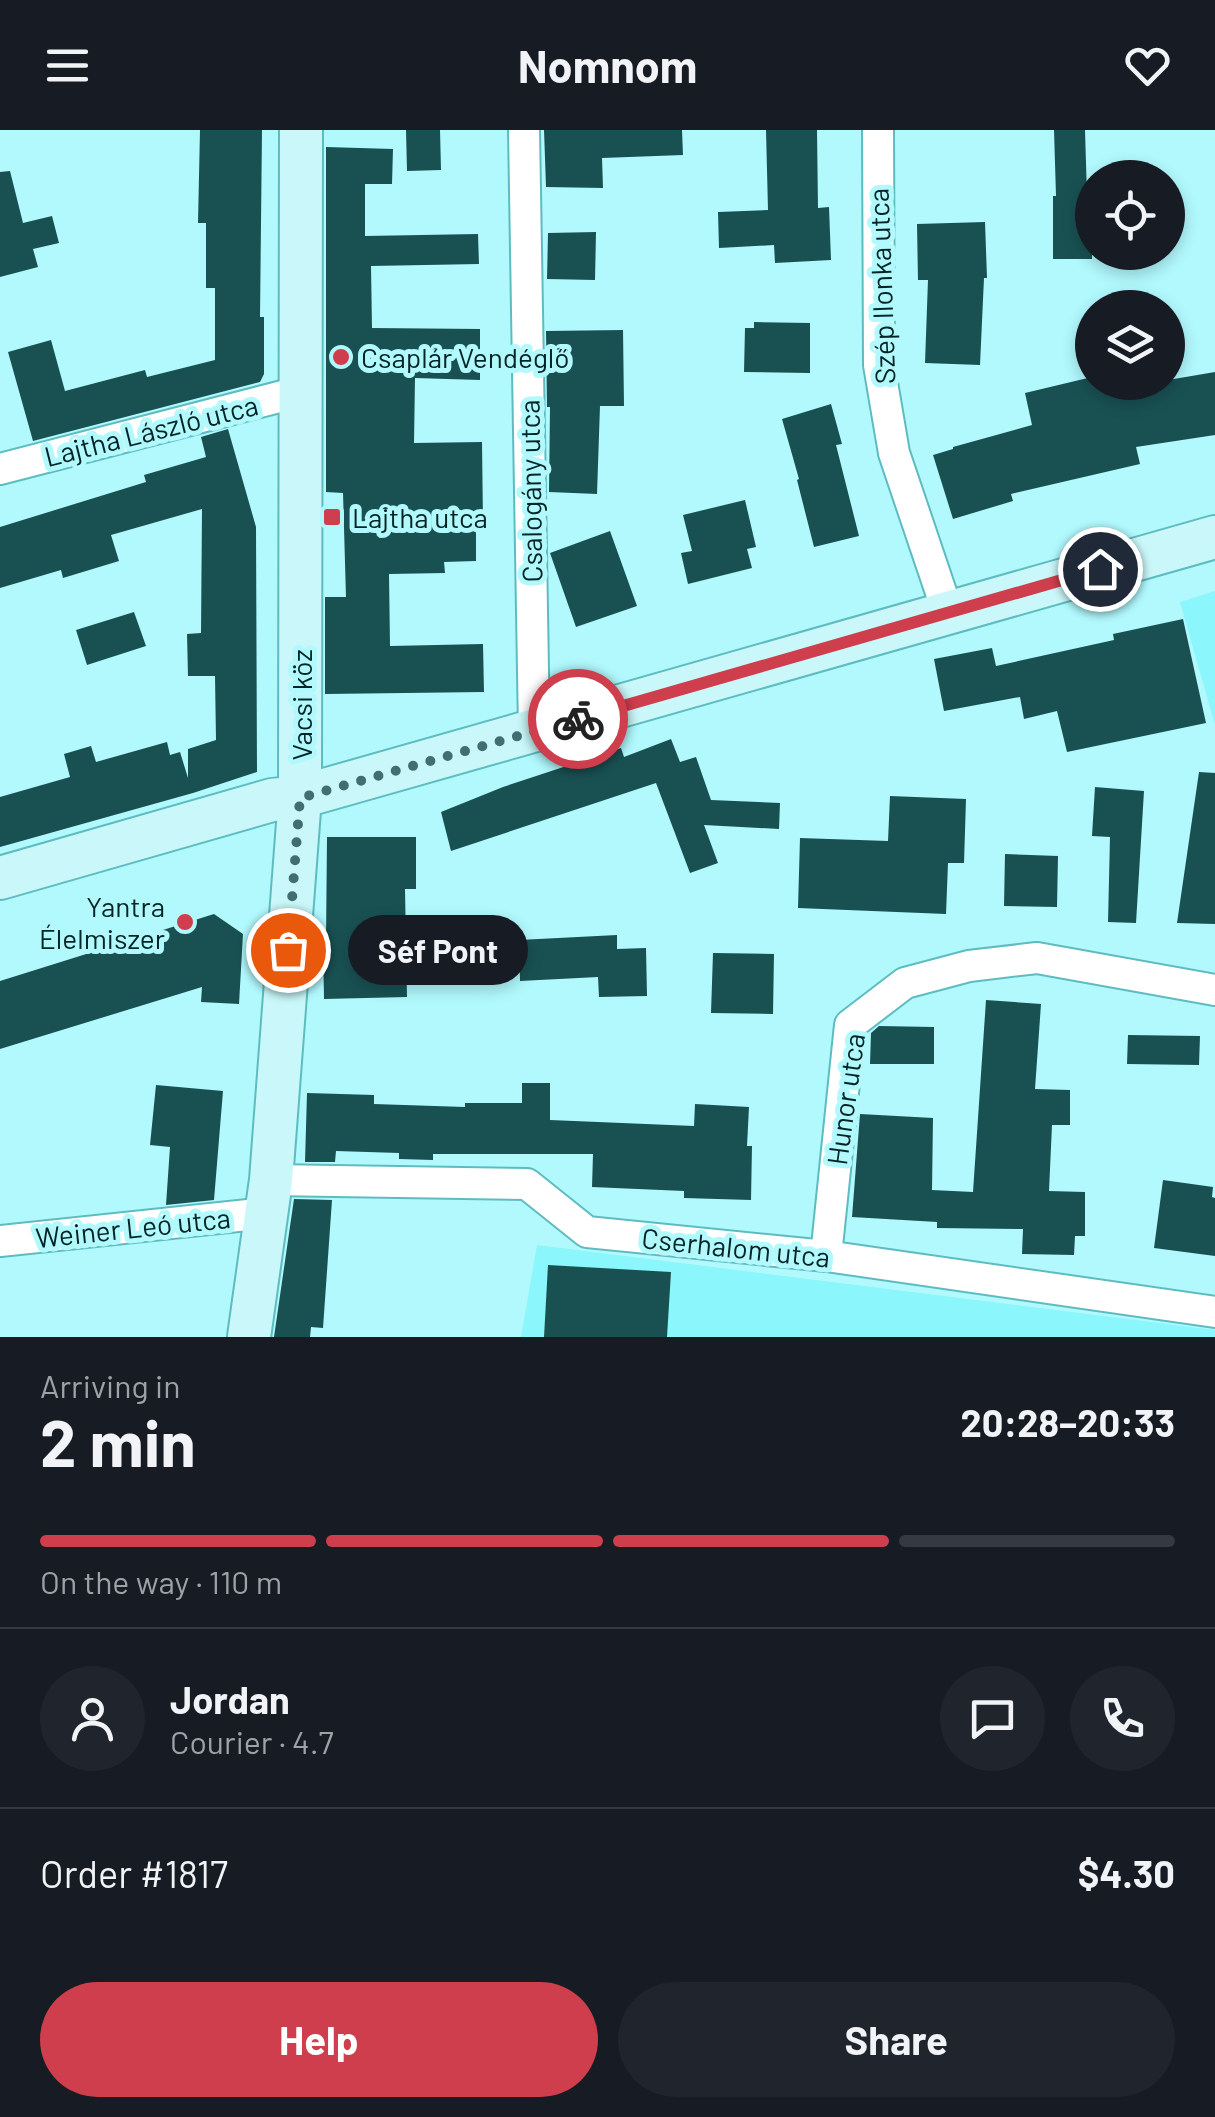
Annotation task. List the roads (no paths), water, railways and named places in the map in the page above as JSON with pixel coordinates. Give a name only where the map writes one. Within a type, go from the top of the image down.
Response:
[{"type":"street","name":"Vacsi köz","points":[[250,1337],[268,1196],[300,798],[301,130]]},
{"type":"street","name":"Csalogány utca","points":[[524,130],[534,731]]},
{"type":"street","name":"Szép Ilonka utca","points":[[878,130],[878,366],[894,452],[948,613]]},
{"type":"street","name":"Lajtha László utca","points":[[2,462],[302,392]]},
{"type":"street","points":[[0,878],[272,800],[300,798],[1215,536]]},
{"type":"street","name":"Hunor utca","points":[[826,1256],[850,1024],[904,983],[970,966],[1037,958],[1215,990]]},
{"type":"street","name":"Cserhalom utca","points":[[268,1196],[527,1184],[587,1232],[826,1256],[1215,1312]]},
{"type":"street","name":"Weiner Leó utca","points":[[0,1241],[268,1196]]},
{"type":"place","name":"Csaplár Vendéglő","points":[[341,357]]},
{"type":"place","name":"Lajtha utca","points":[[332,517]]},
{"type":"place","name":"Yantra Élelmiszer","points":[[185,922]]},
{"type":"place","name":"Séf Pont","points":[[288,950]]}]
